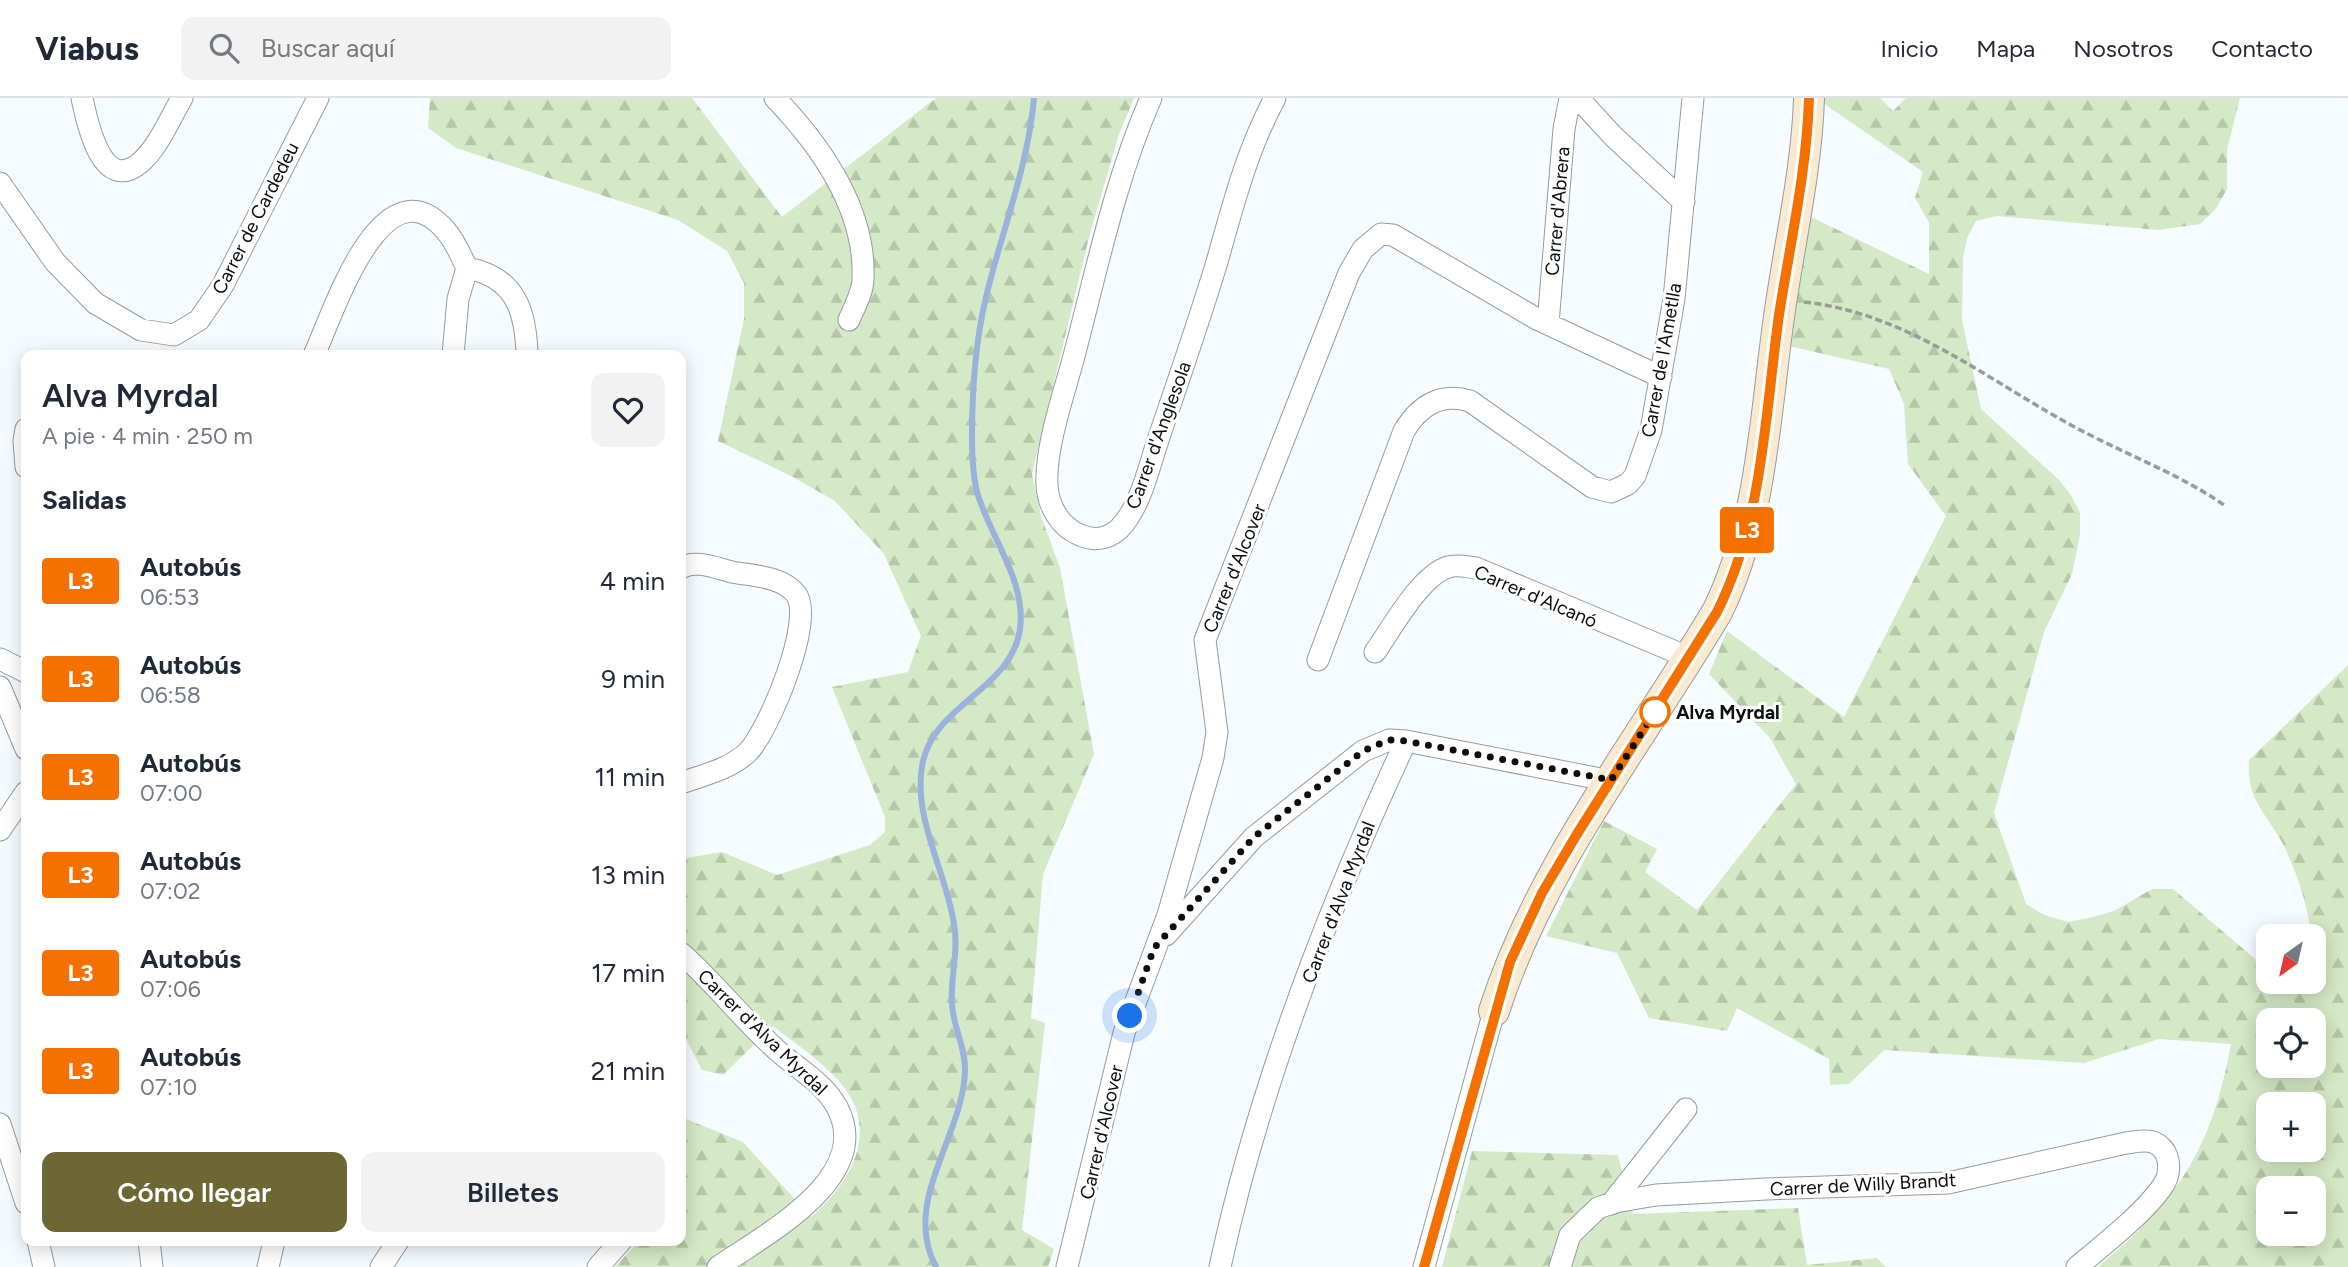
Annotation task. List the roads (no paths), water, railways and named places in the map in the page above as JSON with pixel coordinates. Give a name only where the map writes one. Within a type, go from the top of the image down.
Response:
[{"type":"street","points":[[82,98],[89,129],[99,154],[107,162],[124,170],[142,161],[182,98]]},
{"type":"street","name":"Carrer de Cardedeu","points":[[0,183],[55,262],[95,303],[141,330],[174,335],[200,320],[223,285],[318,98]]},
{"type":"street","points":[[775,98],[804,128],[847,201],[864,282],[849,320]]},
{"type":"street","name":"Carrer d'Anglesola","points":[[1151,98],[1138,128],[1112,209],[1060,409],[1047,484],[1053,511],[1059,520],[1074,533],[1096,539],[1107,538],[1119,529],[1134,505],[1187,357],[1238,183],[1275,98]]},
{"type":"street","name":"Carrer d'Abrera","points":[[1548,324],[1564,129],[1570,98]]},
{"type":"street","points":[[1578,98],[1613,136],[1684,202]]},
{"type":"street","name":"Carrer de l'Ametlla","points":[[1318,660],[1404,431],[1422,408],[1446,397],[1470,401],[1573,476],[1592,487],[1611,492],[1628,484],[1641,465],[1661,377],[1684,202],[1693,98]]},
{"type":"street","points":[[1424,1267],[1494,1011],[1510,962],[1542,893],[1690,658],[1728,590],[1751,518],[1809,98]]},
{"type":"street","points":[[316,350],[359,254],[371,235],[402,212],[420,213],[446,230],[467,268],[458,299],[453,350]]},
{"type":"street","name":"Carrer d'Alcover","points":[[1067,1267],[1124,1033],[1168,915],[1213,758],[1217,732],[1205,640],[1332,315],[1349,273],[1363,249],[1381,234],[1393,234],[1548,324],[1661,377]]},
{"type":"street","points":[[467,268],[485,272],[508,288],[521,312],[526,350]]},
{"type":"street","points":[[686,564],[707,566],[782,583],[794,592],[801,603],[802,616],[785,676],[762,735],[738,760],[686,781]]},
{"type":"street","name":"Carrer d'Alcanó","points":[[1375,652],[1426,583],[1437,573],[1458,565],[1476,568],[1690,658]]},
{"type":"street","points":[[0,659],[21,670]]},
{"type":"street","points":[[0,687],[21,737]]},
{"type":"street","points":[[1154,948],[1254,837],[1363,751],[1389,740],[1611,780]]},
{"type":"street","name":"Carrer d'Alva Myrdal","points":[[1220,1267],[1260,1119],[1306,982],[1370,820],[1406,741]]},
{"type":"street","points":[[0,830],[21,799]]},
{"type":"street","name":"Carrer d'Alva Myrdal","points":[[686,958],[726,995],[779,1052],[818,1084],[837,1107],[844,1128],[841,1157],[824,1186],[786,1221],[718,1267]]},
{"type":"street","points":[[1611,1204],[1686,1109]]},
{"type":"street","points":[[0,1124],[21,1188]]},
{"type":"street","name":"Carrer de Willy Brandt","points":[[1560,1267],[1570,1236],[1598,1209],[1611,1204],[1656,1195],[1948,1183],[2126,1143],[2148,1140],[2160,1145],[2167,1156],[2169,1172],[2165,1183],[2123,1227],[2077,1267]]},
{"type":"street","points":[[39,1246],[44,1267]]},
{"type":"street","points":[[150,1246],[152,1267]]},
{"type":"street","points":[[268,1267],[273,1246]]},
{"type":"street","points":[[381,1267],[395,1246]]},
{"type":"street","points":[[598,1267],[617,1246]]},
{"type":"waterway","points":[[936,1267],[927,1243],[925,1218],[929,1194],[962,1096],[965,1062],[952,1004],[956,944],[954,924],[925,822],[921,781],[923,761],[931,741],[957,710],[1003,666],[1014,649],[1020,629],[1018,593],[976,488],[972,457],[972,420],[982,314],[1020,174],[1034,98]]},
{"type":"place","name":"Alva Myrdal","points":[[1655,712]]}]
